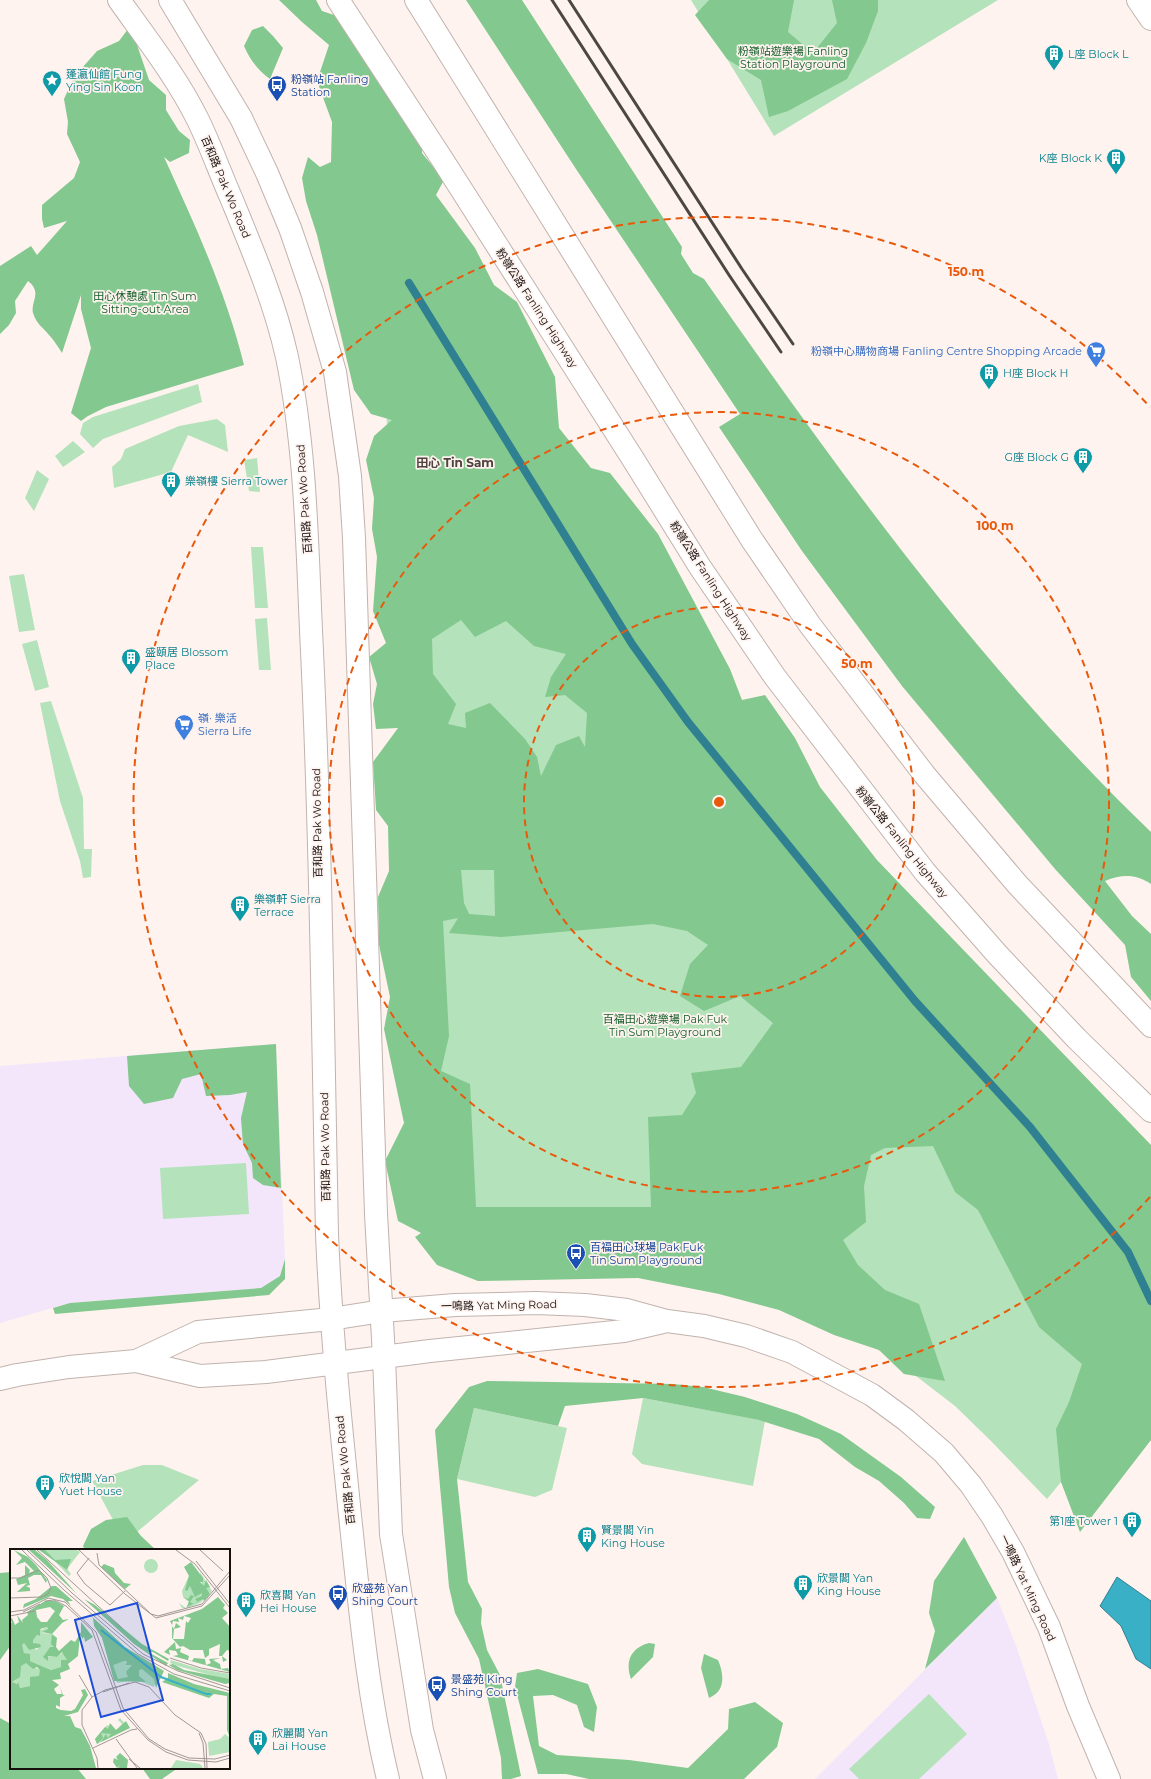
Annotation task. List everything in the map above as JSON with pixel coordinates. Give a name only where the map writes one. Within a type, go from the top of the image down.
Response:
[{"type":"main road","name":"百和路 Pak Wo Road","points":[[119,0],[165,64],[196,117],[252,249],[272,304],[286,355],[298,421],[304,480],[314,702],[327,1234],[331,1319],[339,1415],[366,1658],[380,1748],[388,1779]]},
{"type":"main road","points":[[170,0],[242,118],[267,173],[290,228],[312,292],[335,372],[340,402],[350,476],[354,538],[376,1214],[382,1311],[390,1534],[422,1730],[435,1779]]},
{"type":"main road","name":"粉嶺公路 Fanling Highway","points":[[338,0],[442,159],[700,567],[775,677],[924,872],[1008,966],[1077,1039],[1151,1111]]},
{"type":"main road","points":[[416,0],[752,540],[810,625],[924,774],[1012,878],[1092,965],[1151,1026]]},
{"type":"main road","points":[[1138,0],[1151,19]]},
{"type":"main road","name":"一鳴路 Yat Ming Road","points":[[136,1361],[198,1332],[331,1319],[382,1311],[455,1305],[536,1303],[585,1305],[627,1310],[667,1321],[704,1326],[746,1336],[792,1352],[872,1395],[906,1420],[944,1453],[975,1491],[992,1516],[1013,1552],[1048,1627],[1078,1706],[1109,1779]]},
{"type":"main road","name":"一鳴路 Yat Ming Road","points":[[136,1361],[200,1376],[266,1372],[335,1362],[624,1331],[667,1321]]},
{"type":"main road","points":[[0,1379],[70,1367],[136,1361]]},
{"type":"shaded area","points":[[276,1044],[285,1259],[280,1276],[264,1288],[70,1303],[0,1323],[0,1066]]},
{"type":"shaded area","points":[[997,1598],[1017,1648],[1049,1744],[1058,1779],[815,1779]]},
{"type":"green space","name":"百福田心遊樂場 Pak Fuk Tin Sum Playground","points":[[279,0],[316,0],[322,11],[337,16],[422,130],[422,153],[444,180],[436,195],[475,248],[494,285],[517,302],[555,377],[559,428],[591,468],[610,473],[658,534],[730,669],[742,700],[765,695],[795,738],[820,787],[877,860],[1151,1145],[1151,1440],[1080,1532],[1061,1482],[1056,1429],[1069,1402],[1082,1364],[1039,1327],[978,1210],[955,1192],[933,1146],[885,1148],[871,1155],[864,1186],[866,1222],[843,1240],[858,1265],[885,1290],[919,1304],[945,1381],[904,1374],[879,1350],[834,1335],[779,1310],[719,1294],[638,1278],[478,1281],[437,1265],[415,1237],[421,1233],[398,1221],[385,1161],[404,1123],[384,1029],[390,997],[379,945],[378,897],[389,871],[388,826],[376,810],[373,762],[398,728],[376,729],[373,704],[377,684],[369,657],[386,643],[373,611],[377,557],[372,529],[374,498],[366,460],[374,436],[392,420],[371,414],[354,390],[317,235],[306,201],[302,178],[308,157],[320,167],[331,162],[332,122],[317,81],[329,45]],"holes":[[[461,620],[475,637],[506,621],[534,646],[566,654],[551,677],[545,697],[565,695],[587,713],[585,747],[579,736],[556,745],[541,776],[537,757],[525,739],[490,703],[465,713],[466,728],[448,724],[456,704],[433,674],[432,639]],[[461,870],[494,870],[495,916],[469,914],[464,903]],[[458,918],[449,933],[501,937],[653,924],[687,931],[708,945],[690,964],[680,996],[704,1011],[740,996],[773,1023],[741,1067],[691,1073],[696,1093],[682,1115],[648,1117],[651,1207],[476,1207],[470,1084],[441,1071],[449,1036],[443,921]]]},
{"type":"green space","points":[[466,0],[522,0],[682,247],[681,254],[693,273],[704,279],[755,352],[860,496],[914,567],[1028,704],[1088,769],[1151,832],[1151,884],[1140,878],[1129,876],[1117,877],[1105,881],[1132,916],[1151,934],[1151,1001],[1131,977],[1125,945],[1055,869],[902,686],[802,551],[719,427],[740,414],[576,169]]},
{"type":"green space","name":"粉嶺站遊樂場 Fanling Station Playground","points":[[691,0],[998,0],[774,136]]},
{"type":"green space","points":[[709,0],[794,0],[788,32],[813,53],[837,23],[832,0],[878,0],[878,11],[866,43],[847,79],[788,111],[769,117],[761,80],[727,59],[695,15]]},
{"type":"green space","points":[[263,26],[283,48],[270,79],[255,64],[244,46],[252,30]]},
{"type":"green space","name":"田心休憩處 Tin Sum Sitting-out Area","points":[[128,29],[135,39],[149,80],[166,95],[166,110],[179,131],[190,140],[189,153],[170,162],[164,157],[198,233],[219,285],[237,338],[244,365],[106,407],[81,421],[71,413],[91,348],[81,309],[81,295],[62,353],[53,339],[38,323],[33,313],[35,290],[28,281],[15,301],[16,313],[9,325],[0,334],[0,266],[31,246],[37,255],[67,221],[44,228],[42,219],[42,205],[74,178],[80,162],[67,134],[68,122],[64,99],[74,77],[97,51],[119,41]]},
{"type":"green space","name":"百福田心遊樂場 Pak Fuk Tin Sum Playground","points":[[382,297],[559,428],[741,719],[1151,1178],[1061,1482],[1047,1499],[955,1406],[890,1356],[789,1304],[631,1271],[454,1264],[387,427]]},
{"type":"green space","points":[[198,384],[202,402],[103,439],[93,448],[80,434],[83,423],[93,417]]},
{"type":"green space","points":[[217,419],[225,425],[228,452],[188,435],[171,472],[114,488],[112,467],[121,459],[125,449],[179,426]]},
{"type":"green space","points":[[73,441],[85,452],[63,467],[55,456]]},
{"type":"green space","points":[[257,458],[260,492],[249,491],[244,460]]},
{"type":"green space","points":[[37,470],[49,479],[34,511],[25,498]]},
{"type":"green space","points":[[251,547],[263,547],[268,608],[255,608]]},
{"type":"green space","points":[[24,574],[35,630],[19,632],[9,576]]},
{"type":"green space","points":[[267,618],[271,670],[259,670],[255,619]]},
{"type":"green space","points":[[37,640],[49,687],[35,691],[22,644]]},
{"type":"green space","points":[[51,701],[83,798],[84,849],[92,849],[91,877],[83,878],[80,861],[60,801],[40,703]]},
{"type":"green space","points":[[276,1044],[281,1188],[263,1185],[253,1178],[252,1163],[243,1144],[241,1118],[247,1092],[230,1095],[206,1096],[201,1074],[182,1079],[173,1098],[144,1104],[129,1086],[127,1056]]},
{"type":"green space","points":[[246,1163],[249,1214],[163,1219],[160,1168]]},
{"type":"green space","points":[[285,1259],[285,1279],[269,1295],[55,1314],[53,1308],[70,1303],[261,1288],[280,1276]]},
{"type":"green space","points":[[487,1381],[673,1384],[703,1387],[745,1397],[797,1414],[841,1434],[901,1477],[935,1507],[930,1519],[917,1518],[904,1503],[879,1481],[855,1467],[819,1439],[759,1420],[643,1398],[565,1406],[558,1426],[474,1408],[457,1479],[468,1582],[482,1609],[481,1623],[487,1650],[500,1675],[521,1776],[511,1779],[502,1779],[501,1758],[479,1659],[455,1613],[449,1587],[435,1430],[469,1387]]},
{"type":"green space","points":[[643,1398],[765,1421],[753,1486],[642,1464],[632,1454]]},
{"type":"green space","points":[[474,1408],[567,1428],[552,1490],[535,1497],[457,1479]]},
{"type":"green space","points":[[143,1465],[162,1465],[199,1480],[125,1542],[92,1481]]},
{"type":"green space","points":[[127,1517],[141,1536],[155,1549],[84,1549],[83,1546],[91,1529],[106,1520]]},
{"type":"green space","points":[[964,1537],[997,1598],[925,1669],[935,1631],[929,1613],[934,1581]]},
{"type":"green space","points":[[10,1572],[10,1646],[0,1660],[0,1573]]},
{"type":"green space","points":[[649,1643],[655,1644],[653,1657],[631,1679],[629,1673],[629,1661],[633,1652],[637,1648]]},
{"type":"green space","points":[[704,1654],[718,1660],[722,1671],[721,1687],[715,1695],[709,1698],[701,1668]]},
{"type":"green space","points":[[538,1669],[588,1684],[597,1707],[594,1732],[584,1727],[577,1705],[553,1695],[533,1696],[539,1746],[557,1755],[629,1760],[688,1768],[728,1729],[729,1709],[755,1702],[783,1723],[777,1747],[744,1779],[589,1779],[566,1774],[538,1774],[515,1687],[517,1673]]},
{"type":"green space","points":[[929,1694],[967,1734],[919,1779],[859,1779],[849,1769]]},
{"type":"green space","points":[[0,1718],[10,1723],[10,1769],[78,1769],[86,1779],[0,1779]]},
{"type":"green space","points":[[143,1769],[177,1769],[162,1779],[150,1779]]},
{"type":"water","points":[[1117,1577],[1151,1601],[1151,1669],[1136,1659],[1121,1626],[1100,1606]]},
{"type":"waterway","points":[[409,283],[632,644],[688,722],[915,1001],[1030,1127],[1128,1252],[1151,1301]]},
{"type":"railway","points":[[552,0],[729,275],[781,352]]},
{"type":"railway","points":[[569,0],[742,269],[793,344]]},
{"type":"place","name":"L座 Block L","points":[[1054,71]]},
{"type":"place","name":"蓬瀛仙館 Fung Ying Sin Koon","points":[[52,97]]},
{"type":"place","name":"粉嶺站 Fanling Station","points":[[277,102]]},
{"type":"place","name":"K座 Block K","points":[[1116,175]]},
{"type":"place","name":"粉嶺中心購物商場 Fanling Centre Shopping Arcade","points":[[1096,368]]},
{"type":"place","name":"H座 Block H","points":[[989,390]]},
{"type":"place","name":"G座 Block G","points":[[1083,474]]},
{"type":"place","name":"樂嶺樓 Sierra Tower","points":[[171,498]]},
{"type":"place","name":"盛頤居 Blossom Place","points":[[131,675]]},
{"type":"place","name":"嶺· 樂活 Sierra Life","points":[[184,741]]},
{"type":"place","name":"樂嶺軒 Sierra Terrace","points":[[240,922]]},
{"type":"place","name":"百福田心球場 Pak Fuk Tin Sum Playground","points":[[576,1270]]},
{"type":"place","name":"欣悅閣 Yan Yuet House","points":[[45,1501]]},
{"type":"place","name":"第1座 Tower 1","points":[[1132,1538]]},
{"type":"place","name":"賢景閣 Yin King House","points":[[587,1553]]},
{"type":"place","name":"欣景閣 Yan King House","points":[[803,1601]]},
{"type":"place","name":"欣盛苑 Yan Shing Court","points":[[338,1611]]},
{"type":"place","name":"欣喜閣 Yan Hei House","points":[[246,1618]]},
{"type":"place","name":"景盛苑 King Shing Court","points":[[437,1702]]},
{"type":"place","name":"欣麗閣 Yan Lai House","points":[[258,1756]]},
{"type":"district","name":"田心 Tin Sam","points":[[455,463]]}]
